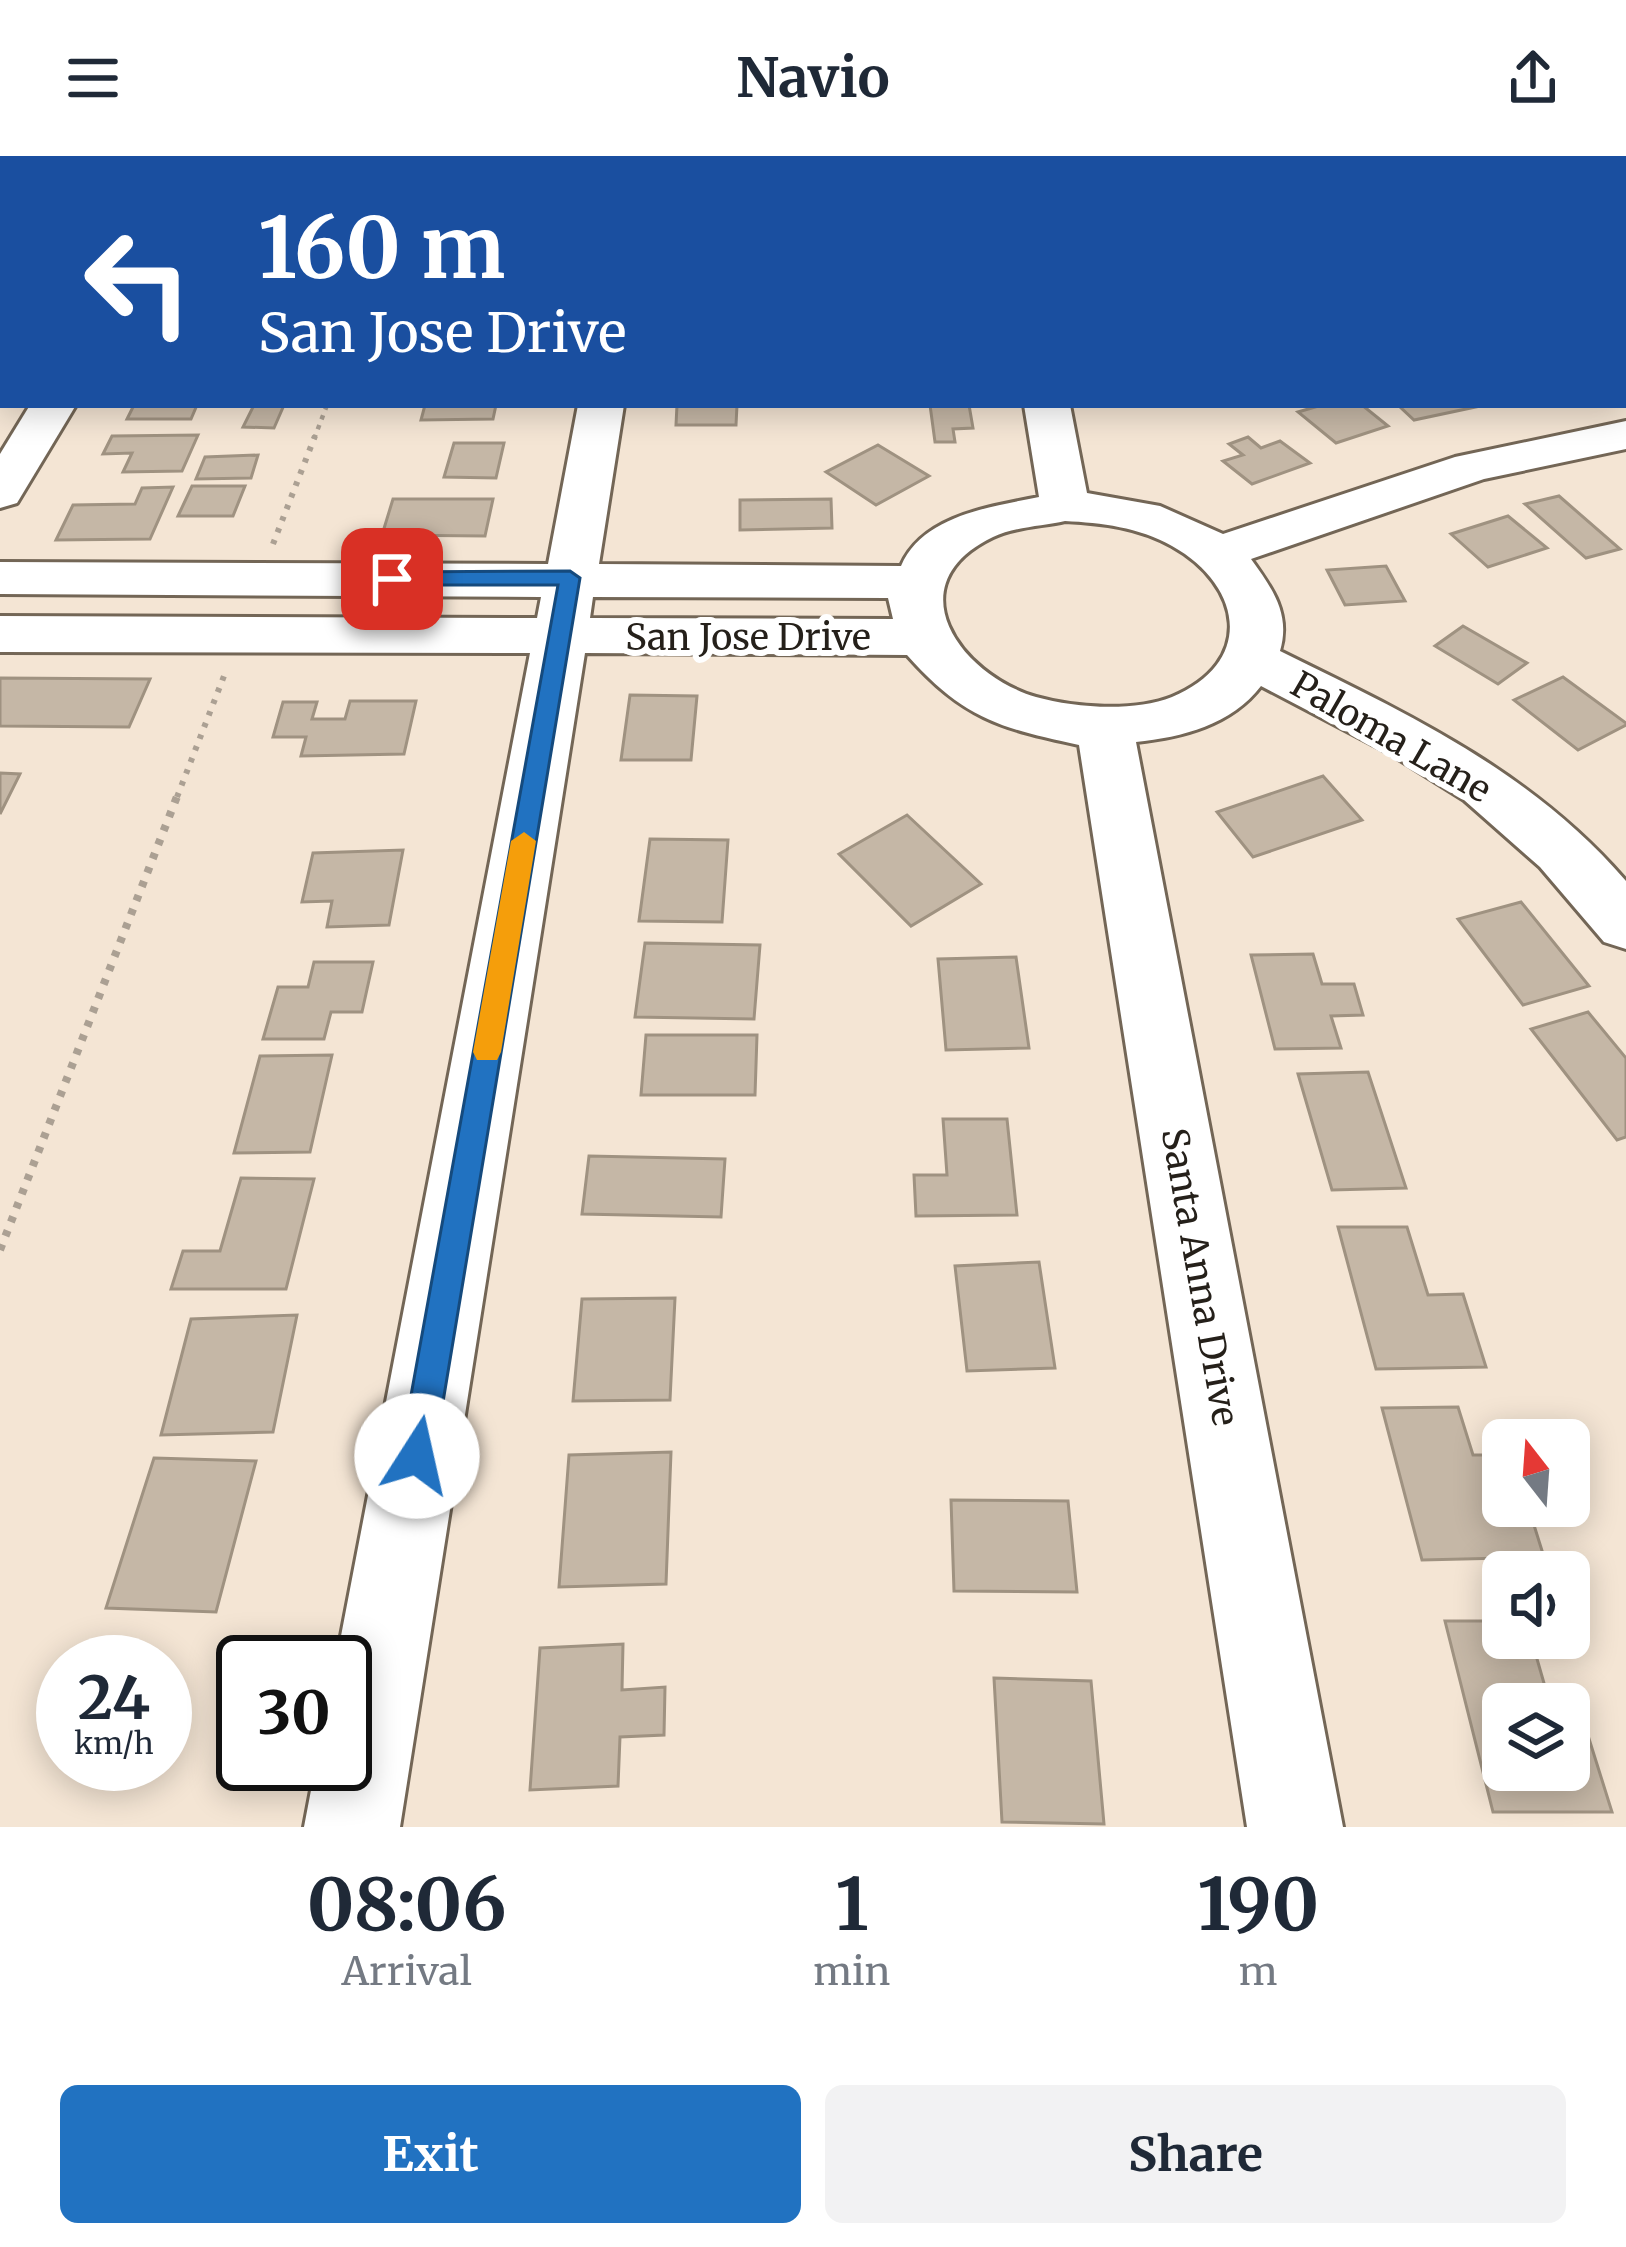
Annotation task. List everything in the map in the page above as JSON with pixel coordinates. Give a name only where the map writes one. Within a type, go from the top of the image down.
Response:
[{"type":"street","points":[[0,494],[51,408]]},
{"type":"street","points":[[352,1827],[600,408]]},
{"type":"street","points":[[1049,408],[1065,506]]},
{"type":"street","points":[[1216,554],[1472,467],[1626,435]]},
{"type":"street","points":[[1111,508],[1186,532],[1216,554],[1239,577],[1255,604],[1259,631],[1252,658],[1237,681],[1214,700],[1182,715],[1105,728],[1056,723],[1010,710],[970,690],[939,665],[920,637],[913,609],[916,582],[931,556],[986,520],[1024,509],[1111,508]]},
{"type":"street","name":"San Jose Drive","points":[[0,578],[260,579],[920,637]]},
{"type":"street","name":"San Jose Drive","points":[[0,634],[240,636],[916,582]]},
{"type":"street","name":"Paloma Lane","points":[[1252,658],[1436,755],[1494,793],[1551,839],[1626,924]]},
{"type":"street","name":"Santa Anna Drive","points":[[1105,728],[1295,1827]]},
{"type":"path","points":[[260,579],[326,408]]},
{"type":"path","points":[[0,1250],[240,636]]},
{"type":"building","points":[[132,408],[196,408],[191,419],[127,419]]},
{"type":"building","points":[[252,408],[283,408],[274,428],[243,427]]},
{"type":"building","points":[[424,408],[495,408],[493,419],[421,420]]},
{"type":"building","points":[[677,408],[737,408],[736,425],[676,425]]},
{"type":"building","points":[[930,408],[970,408],[973,428],[953,429],[955,442],[935,442]]},
{"type":"building","points":[[1366,408],[1388,426],[1336,443],[1298,412]]},
{"type":"building","points":[[1401,408],[1471,408],[1414,420]]},
{"type":"building","points":[[198,435],[182,471],[123,472],[132,453],[103,454],[112,436]]},
{"type":"building","points":[[1248,437],[1261,448],[1280,441],[1310,463],[1252,484],[1223,461],[1243,455],[1229,444]]},
{"type":"building","points":[[454,443],[504,443],[496,478],[444,477]]},
{"type":"building","points":[[878,445],[929,476],[876,505],[826,472]]},
{"type":"building","points":[[258,455],[251,478],[196,479],[205,457]]},
{"type":"building","points":[[192,486],[245,486],[233,516],[178,516]]},
{"type":"building","points":[[173,487],[150,539],[56,540],[73,505],[135,504],[142,488]]},
{"type":"building","points":[[1559,496],[1620,549],[1586,558],[1525,504]]},
{"type":"building","points":[[393,499],[493,499],[485,536],[382,535]]},
{"type":"building","points":[[831,499],[832,528],[740,530],[740,500]]},
{"type":"building","points":[[1508,516],[1547,548],[1488,567],[1451,534]]},
{"type":"building","points":[[1386,566],[1405,601],[1345,605],[1327,570]]},
{"type":"building","points":[[1463,626],[1527,663],[1498,684],[1435,646]]},
{"type":"building","points":[[1563,677],[1626,725],[1578,750],[1514,700]]},
{"type":"building","points":[[0,678],[150,679],[129,727],[0,726]]},
{"type":"building","points":[[630,695],[697,696],[691,760],[621,760]]},
{"type":"building","points":[[350,701],[416,701],[404,754],[301,756],[306,737],[273,737],[283,702],[317,702],[312,719],[345,719]]},
{"type":"building","points":[[0,773],[20,774],[0,814]]},
{"type":"building","points":[[1323,776],[1362,820],[1253,857],[1217,812]]},
{"type":"building","points":[[907,815],[981,884],[911,926],[839,854]]},
{"type":"building","points":[[650,839],[728,840],[722,922],[639,921]]},
{"type":"building","points":[[403,850],[389,925],[327,927],[332,901],[302,902],[313,853]]},
{"type":"building","points":[[1521,902],[1589,986],[1523,1005],[1458,919]]},
{"type":"building","points":[[645,943],[760,945],[754,1019],[635,1017]]},
{"type":"building","points":[[1313,954],[1322,984],[1354,984],[1363,1015],[1331,1016],[1341,1048],[1275,1049],[1251,955]]},
{"type":"building","points":[[1016,957],[1029,1048],[946,1050],[938,959]]},
{"type":"building","points":[[314,962],[373,962],[362,1012],[331,1012],[324,1039],[263,1039],[278,987],[308,987]]},
{"type":"building","points":[[1588,1012],[1626,1058],[1626,1137],[1617,1140],[1531,1029]]},
{"type":"building","points":[[646,1035],[757,1035],[755,1095],[641,1095]]},
{"type":"building","points":[[332,1055],[310,1152],[234,1153],[260,1056]]},
{"type":"building","points":[[1368,1072],[1406,1188],[1332,1190],[1298,1074]]},
{"type":"building","points":[[943,1119],[1007,1119],[1017,1215],[916,1216],[914,1175],[947,1175]]},
{"type":"building","points":[[589,1156],[725,1159],[721,1217],[582,1214]]},
{"type":"building","points":[[241,1178],[314,1179],[286,1289],[171,1289],[183,1251],[220,1251]]},
{"type":"building","points":[[1338,1227],[1407,1227],[1428,1295],[1463,1294],[1486,1367],[1376,1369]]},
{"type":"building","points":[[1039,1262],[1055,1368],[967,1371],[955,1266]]},
{"type":"building","points":[[675,1298],[670,1400],[573,1401],[582,1299]]},
{"type":"building","points":[[297,1315],[273,1432],[161,1435],[191,1319]]},
{"type":"building","points":[[1458,1407],[1473,1455],[1482,1455],[1482,1527],[1535,1527],[1542,1551],[1482,1551],[1482,1559],[1422,1560],[1382,1408]]},
{"type":"building","points":[[671,1452],[666,1584],[559,1587],[569,1455]]},
{"type":"building","points":[[154,1458],[256,1461],[216,1612],[106,1608]]},
{"type":"building","points":[[951,1500],[1068,1501],[1077,1592],[954,1591]]},
{"type":"building","points":[[1445,1621],[1482,1621],[1482,1659],[1537,1659],[1544,1683],[1482,1683],[1482,1768]]},
{"type":"building","points":[[623,1644],[622,1690],[665,1687],[664,1735],[620,1737],[618,1786],[530,1790],[540,1648]]},
{"type":"building","points":[[994,1678],[1091,1681],[1104,1824],[1002,1822]]},
{"type":"building","points":[[1590,1742],[1612,1812],[1493,1812],[1488,1791],[1590,1791]]},
{"type":"slow traffic","points":[[487,1052],[524,841]]},
{"type":"route","points":[[392,579],[570,578],[417,1456]]}]
